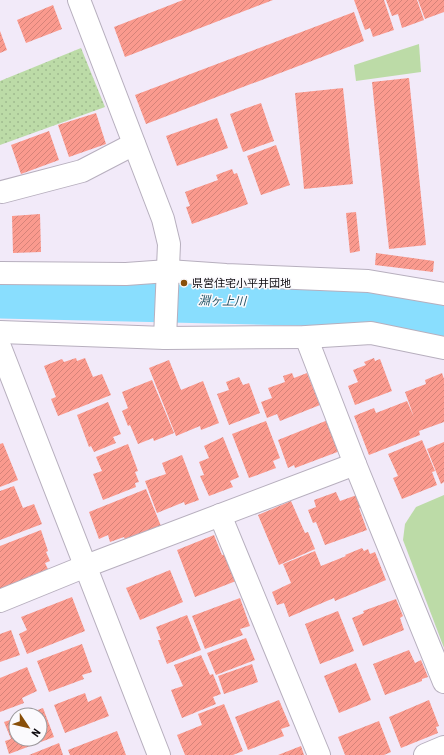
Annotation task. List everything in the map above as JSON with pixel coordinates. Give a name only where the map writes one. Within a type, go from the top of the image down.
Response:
[{"type":"street","points":[[79,0],[163,219],[169,244],[166,331]]},
{"type":"street","points":[[2,192],[82,171],[134,144]]},
{"type":"street","points":[[0,274],[226,275],[368,281],[444,294]]},
{"type":"street","points":[[0,332],[166,331],[306,337],[371,333],[444,348]]},
{"type":"street","points":[[306,337],[355,464],[444,682]]},
{"type":"street","points":[[0,347],[159,755]]},
{"type":"street","points":[[0,601],[86,566],[355,464]]},
{"type":"street","points":[[220,515],[319,755]]},
{"type":"street","points":[[425,755],[444,748]]},
{"type":"green space","points":[[419,44],[421,72],[356,81],[354,65]]},
{"type":"green space","points":[[81,48],[105,107],[0,145],[0,81]]},
{"type":"green space","points":[[444,495],[444,648],[403,540],[405,524],[416,507]]},
{"type":"building","points":[[183,0],[273,0],[125,57],[114,27]]},
{"type":"building","points":[[354,0],[384,0],[394,30],[373,37],[370,28],[365,30]]},
{"type":"building","points":[[386,0],[417,0],[424,20],[402,28],[398,14],[392,16]]},
{"type":"building","points":[[418,0],[444,0],[444,12],[425,19]]},
{"type":"building","points":[[53,5],[62,29],[26,43],[17,20]]},
{"type":"building","points":[[354,12],[364,41],[146,124],[135,95]]},
{"type":"building","points":[[0,31],[7,50],[0,53]]},
{"type":"building","points":[[409,78],[426,245],[389,249],[372,82]]},
{"type":"building","points":[[343,88],[353,184],[304,189],[295,93]]},
{"type":"building","points":[[261,103],[274,141],[243,152],[230,114]]},
{"type":"building","points":[[96,113],[106,144],[69,157],[58,125]]},
{"type":"building","points":[[217,118],[228,148],[177,166],[166,136]]},
{"type":"building","points":[[49,131],[59,160],[21,174],[11,145]]},
{"type":"building","points":[[276,145],[290,185],[261,195],[247,156]]},
{"type":"building","points":[[232,169],[234,174],[237,173],[248,204],[192,224],[186,207],[190,206],[185,192],[218,180],[216,175]]},
{"type":"building","points":[[356,212],[360,251],[350,253],[346,213]]},
{"type":"building","points":[[40,214],[41,252],[13,253],[12,216]]},
{"type":"building","points":[[376,253],[434,261],[433,272],[375,265]]},
{"type":"building","points":[[76,358],[77,361],[85,358],[93,377],[102,374],[111,395],[58,416],[51,399],[56,397],[44,366],[62,359],[64,362]]},
{"type":"building","points":[[374,358],[375,361],[380,359],[392,391],[355,405],[348,386],[358,382],[353,370],[366,365],[364,362]]},
{"type":"building","points":[[169,360],[181,390],[203,381],[219,423],[201,430],[200,426],[176,436],[149,368]]},
{"type":"building","points":[[292,373],[294,378],[307,373],[320,405],[280,421],[277,414],[267,418],[261,402],[272,398],[268,388],[285,382],[283,376]]},
{"type":"building","points":[[442,373],[444,379],[444,422],[419,431],[420,435],[369,455],[354,416],[374,408],[376,413],[407,401],[414,417],[405,392],[426,384],[425,380]]},
{"type":"building","points":[[239,377],[243,385],[249,383],[260,413],[229,425],[217,394],[229,390],[226,382]]},
{"type":"building","points":[[152,380],[174,433],[154,441],[153,438],[138,444],[122,411],[128,408],[122,392]]},
{"type":"building","points":[[108,402],[121,434],[113,437],[116,443],[94,452],[91,446],[89,447],[77,415]]},
{"type":"building","points":[[328,420],[340,451],[295,468],[294,465],[288,468],[278,440]]},
{"type":"building","points":[[266,421],[280,458],[273,461],[276,468],[249,478],[232,434]]},
{"type":"building","points":[[223,437],[239,477],[230,481],[233,487],[209,496],[200,476],[204,475],[199,462],[209,458],[204,446]]},
{"type":"building","points":[[422,440],[435,471],[432,472],[437,485],[402,499],[393,478],[398,476],[388,454]]},
{"type":"building","points":[[444,442],[444,482],[441,484],[427,449]]},
{"type":"building","points":[[3,443],[18,480],[0,487],[0,444]]},
{"type":"building","points":[[128,444],[138,471],[135,472],[139,482],[135,483],[136,487],[103,500],[93,474],[102,471],[96,457]]},
{"type":"building","points":[[182,455],[199,500],[185,505],[184,502],[157,513],[145,481],[166,474],[162,463]]},
{"type":"building","points":[[14,486],[23,508],[34,504],[42,524],[0,540],[0,491]]},
{"type":"building","points":[[146,489],[161,526],[125,540],[124,537],[110,542],[108,535],[99,539],[89,512]]},
{"type":"building","points":[[336,492],[340,501],[357,495],[362,507],[359,508],[367,530],[325,545],[316,522],[313,523],[308,510],[316,507],[314,500]]},
{"type":"building","points":[[291,501],[305,533],[308,532],[315,549],[279,565],[258,515]]},
{"type":"building","points":[[41,530],[48,551],[46,552],[50,561],[45,563],[48,569],[28,577],[29,580],[0,589],[0,546]]},
{"type":"building","points":[[214,535],[222,555],[226,554],[236,581],[195,597],[177,550]]},
{"type":"building","points":[[362,548],[364,551],[368,549],[370,554],[375,552],[386,580],[335,601],[334,598],[289,617],[284,603],[277,605],[272,592],[291,583],[283,564],[315,551],[321,566]]},
{"type":"building","points":[[170,570],[183,602],[140,620],[126,588]]},
{"type":"building","points":[[72,597],[85,631],[27,654],[19,634],[27,630],[21,617]]},
{"type":"building","points":[[240,598],[250,626],[240,629],[243,635],[205,649],[192,616]]},
{"type":"building","points":[[396,599],[403,616],[400,618],[404,630],[363,646],[352,618],[364,613],[363,611]]},
{"type":"building","points":[[338,611],[354,651],[320,664],[305,624]]},
{"type":"building","points":[[187,615],[201,650],[167,664],[158,640],[161,640],[156,627]]},
{"type":"building","points":[[11,630],[20,655],[0,662],[0,634]]},
{"type":"building","points":[[246,638],[255,660],[216,675],[207,653]]},
{"type":"building","points":[[82,644],[92,672],[82,675],[84,679],[49,692],[37,661]]},
{"type":"building","points":[[409,650],[415,663],[421,660],[428,677],[422,679],[422,681],[385,695],[373,664]]},
{"type":"building","points":[[201,655],[210,675],[213,674],[221,694],[213,697],[216,704],[182,718],[171,690],[183,686],[174,665]]},
{"type":"building","points":[[356,663],[371,700],[339,713],[324,676]]},
{"type":"building","points":[[252,664],[258,682],[224,694],[218,676]]},
{"type":"building","points":[[27,667],[37,691],[22,698],[24,703],[13,707],[8,707],[8,709],[0,712],[0,678]]},
{"type":"building","points":[[85,693],[88,702],[101,696],[109,716],[65,733],[54,705]]},
{"type":"building","points":[[279,700],[290,726],[281,729],[284,736],[248,750],[235,717]]},
{"type":"building","points":[[429,700],[439,726],[436,727],[438,733],[401,748],[389,717]]},
{"type":"building","points":[[224,704],[243,751],[233,755],[185,755],[177,735],[202,725],[198,714]]},
{"type":"building","points":[[8,721],[8,732],[4,722]]},
{"type":"building","points":[[48,721],[54,737],[48,739]]},
{"type":"building","points":[[379,721],[391,752],[384,755],[345,755],[338,737]]},
{"type":"building","points":[[117,731],[126,755],[70,755],[68,750]]},
{"type":"building","points":[[8,740],[8,747],[28,747],[9,754],[5,741]]},
{"type":"building","points":[[59,743],[63,755],[29,755]]},
{"type":"building","points":[[301,746],[304,755],[278,755]]},
{"type":"waterway","name":"淵ヶ上川","points":[[0,296],[336,304],[417,311],[444,317]]},
{"type":"place","name":"県営住宅小平井団地","points":[[184,283]]}]
